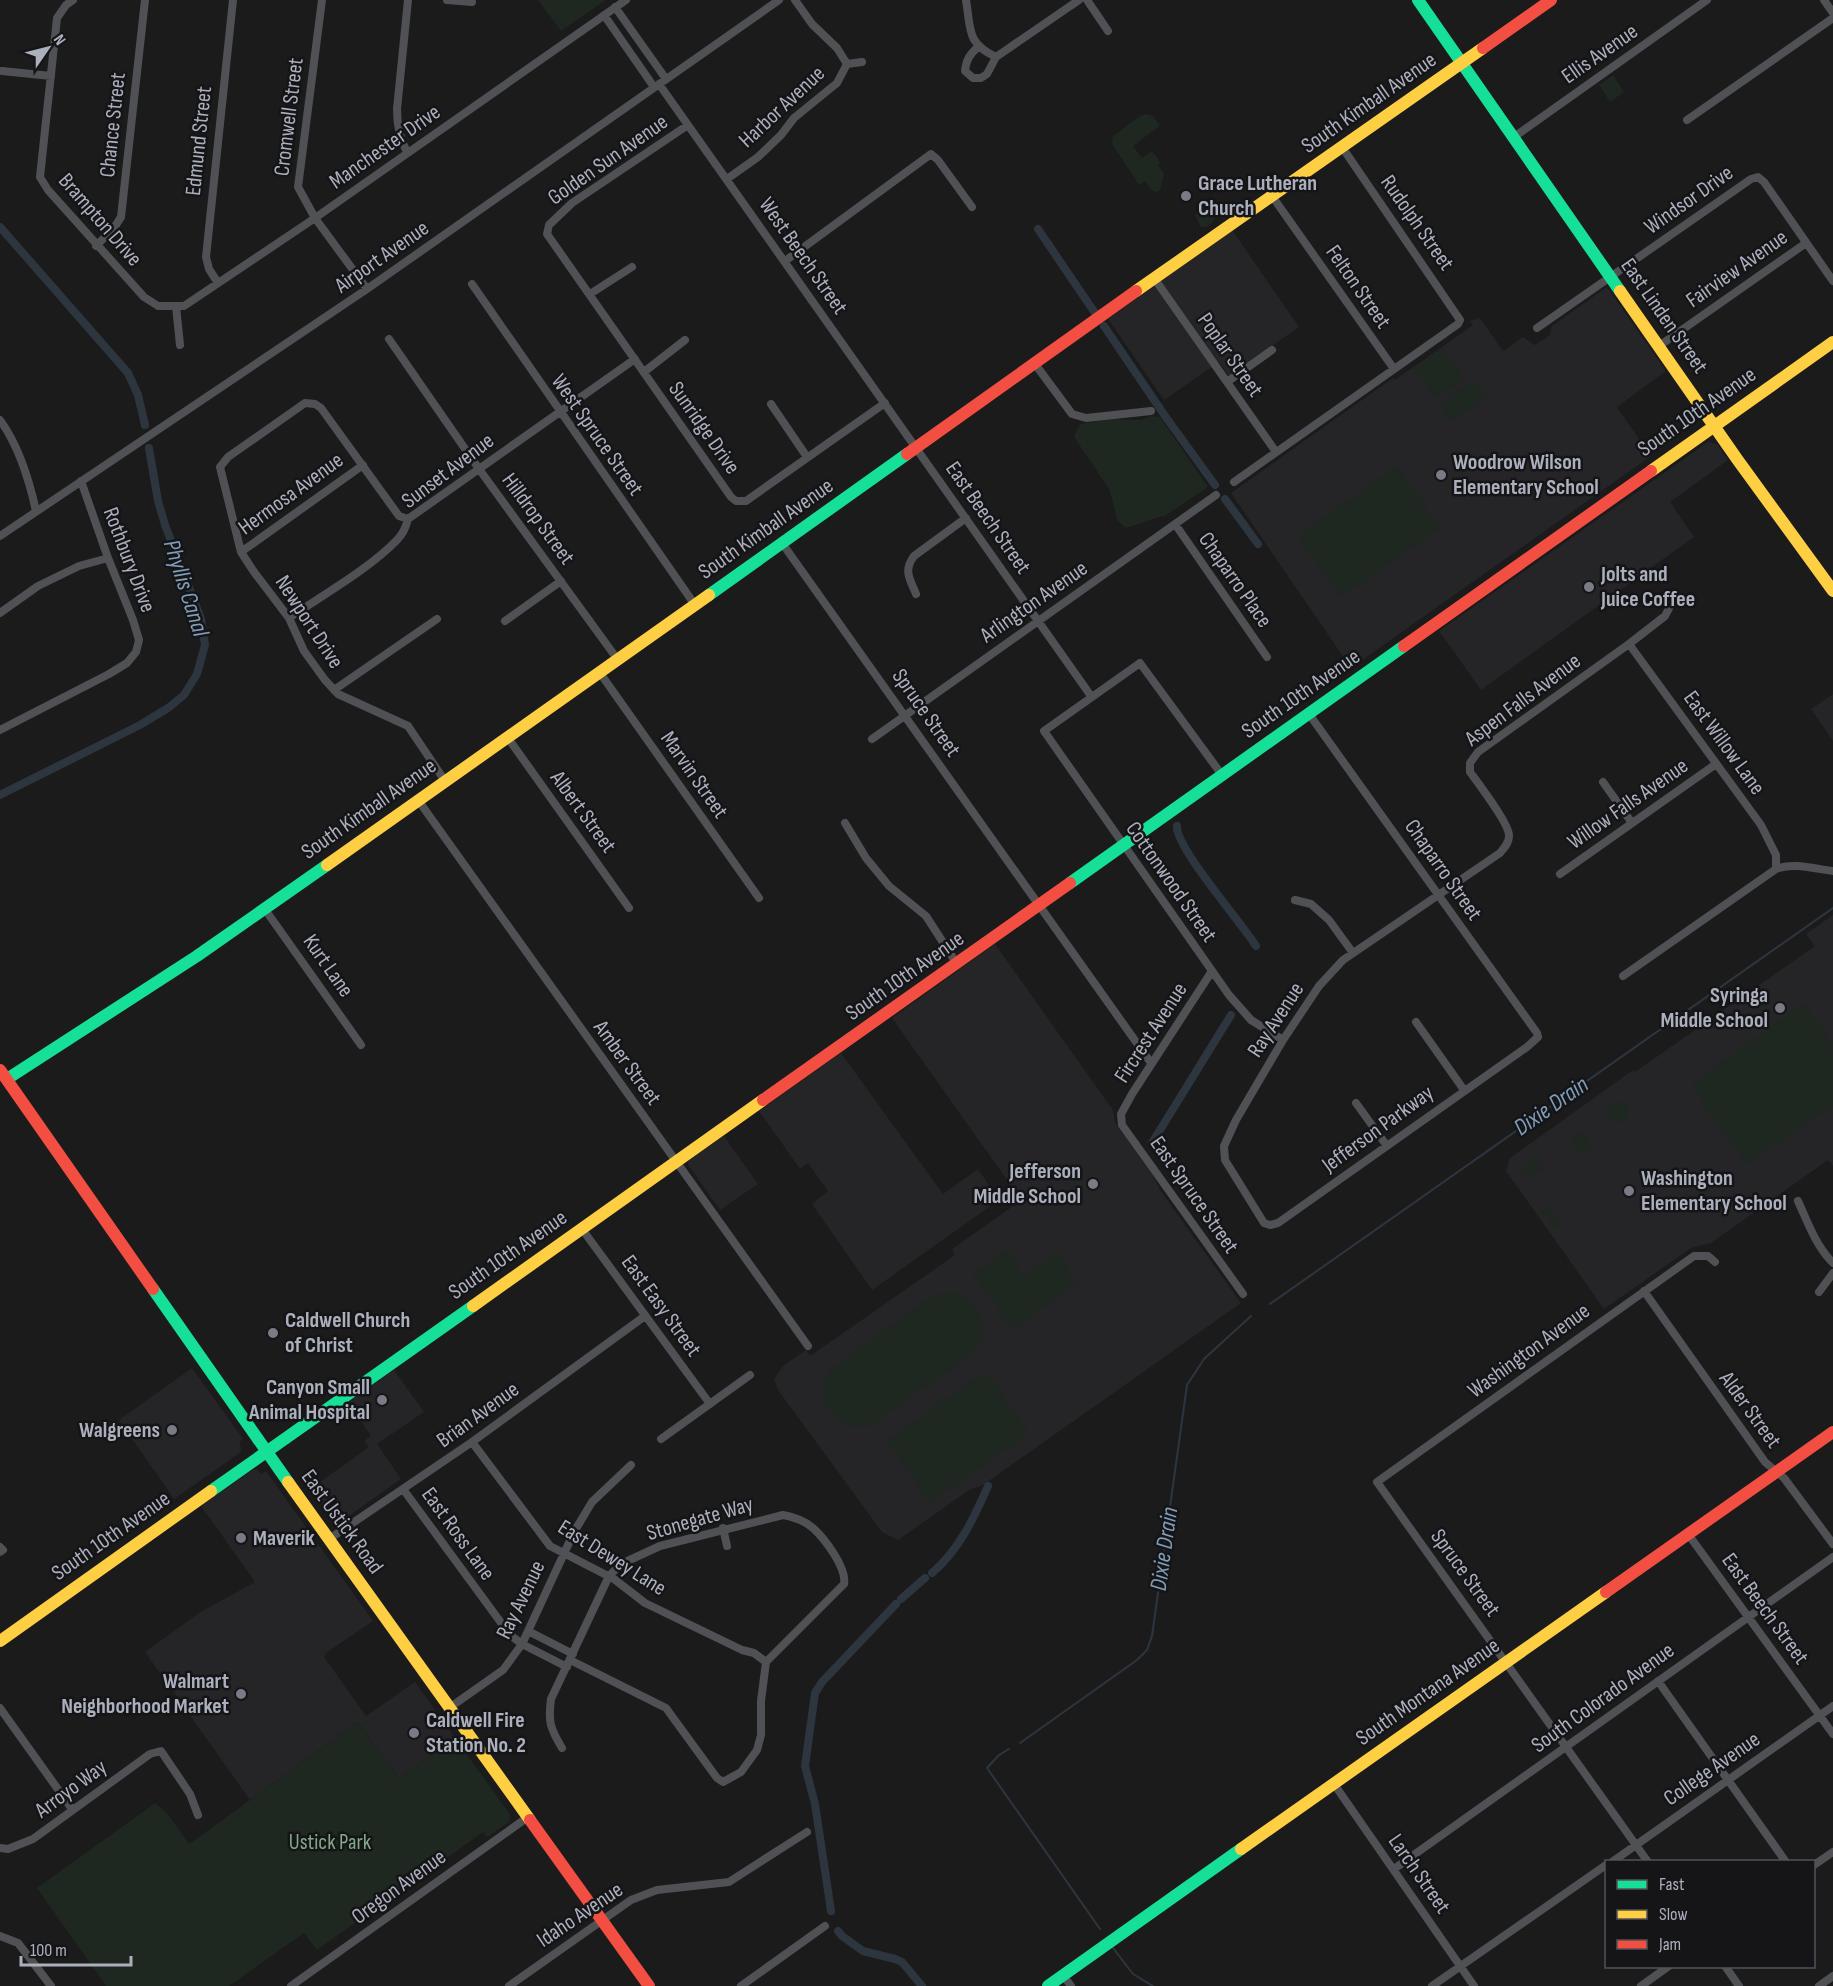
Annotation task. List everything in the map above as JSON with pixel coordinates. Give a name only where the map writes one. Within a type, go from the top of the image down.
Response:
[{"type":"main road","name":"East Linden Street","points":[[1418,0],[1714,426],[1833,591]]},
{"type":"main road","name":"South Kimball Avenue","points":[[2,1078],[197,956],[917,449],[1154,278],[1551,0]]},
{"type":"main road","name":"South 10th Avenue","points":[[0,1641],[1833,342]]},
{"type":"main road","name":"East Ustick Road","points":[[2,1078],[266,1452],[649,1986]]},
{"type":"main road","name":"South Montana Avenue","points":[[1048,1986],[1833,1432]]},
{"type":"street","name":"Chance Street","points":[[96,246],[114,228],[121,217],[145,0]]},
{"type":"street","name":"Edmund Street","points":[[218,283],[209,269],[206,257],[233,0]]},
{"type":"street","name":"Cromwell Street","points":[[322,0],[298,187],[315,218],[368,289]]},
{"type":"street","points":[[407,153],[401,141],[397,109],[408,0]]},
{"type":"street","points":[[447,0],[472,2]]},
{"type":"street","name":"Manchester Drive","points":[[158,306],[184,306],[315,218],[626,0]]},
{"type":"street","name":"Airport Avenue","points":[[0,536],[368,289],[779,0]]},
{"type":"street","name":"Harbor Avenue","points":[[727,179],[758,157],[781,135],[794,118],[837,83],[847,64],[837,48],[812,24],[795,0]]},
{"type":"street","points":[[966,0],[973,41],[981,51],[996,57]]},
{"type":"street","points":[[978,47],[969,56],[966,64],[965,71],[973,78],[981,78],[987,74],[996,57],[1079,0]]},
{"type":"street","points":[[1087,0],[1108,31]]},
{"type":"street","name":"Ellis Avenue","points":[[1514,137],[1707,0]]},
{"type":"street","points":[[1824,0],[1833,13]]},
{"type":"street","name":"Brampton Drive","points":[[70,2],[57,18],[40,177],[48,190],[96,246],[144,297],[158,306]]},
{"type":"street","name":"West Beech Street","points":[[615,7],[688,125],[917,449]]},
{"type":"street","name":"West Beech Street","points":[[604,15],[660,83]]},
{"type":"street","points":[[1687,120],[1833,18]]},
{"type":"street","points":[[847,64],[862,62]]},
{"type":"street","points":[[2,71],[51,76]]},
{"type":"street","name":"Golden Sun Avenue","points":[[549,225],[572,203],[688,125]]},
{"type":"street","name":"Rudolph Street","points":[[1342,147],[1460,320],[1458,324],[1394,369]]},
{"type":"street","points":[[784,261],[932,154],[972,207]]},
{"type":"street","name":"Windsor Drive","points":[[1537,328],[1751,179],[1758,177],[1764,182],[1833,281]]},
{"type":"street","name":"Felton Street","points":[[1272,196],[1394,369]]},
{"type":"street","name":"Sunridge Drive","points":[[549,225],[547,234],[736,501],[746,501],[885,403]]},
{"type":"street","name":"Fairview Avenue","points":[[1659,346],[1806,243]]},
{"type":"street","points":[[590,294],[632,267]]},
{"type":"street","name":"Poplar Street","points":[[1154,278],[1276,452]]},
{"type":"street","name":"West Spruce Street","points":[[472,284],[695,605]]},
{"type":"street","points":[[176,306],[180,345]]},
{"type":"street","name":"Hilldrop Street","points":[[389,339],[479,469],[618,660]]},
{"type":"street","points":[[644,372],[685,340]]},
{"type":"street","points":[[1227,382],[1272,350]]},
{"type":"street","name":"Sunset Avenue","points":[[289,618],[373,561],[398,540],[405,530],[408,519],[635,359]]},
{"type":"street","points":[[1035,364],[1072,414],[1086,418],[1151,411]]},
{"type":"street","points":[[1234,482],[1394,369]]},
{"type":"street","name":"Newport Drive","points":[[363,465],[321,408],[310,402],[304,403],[248,442],[228,457],[220,467],[241,552],[289,618],[304,651],[338,694],[408,726],[445,782]]},
{"type":"street","points":[[771,404],[807,458]]},
{"type":"street","points":[[0,420],[21,459],[31,486],[36,511]]},
{"type":"street","name":"East Beech Street","points":[[917,449],[1092,696]]},
{"type":"street","points":[[363,465],[399,516],[408,519]]},
{"type":"street","name":"Hermosa Avenue","points":[[241,552],[363,465]]},
{"type":"street","name":"Rothbury Drive","points":[[0,730],[109,674],[127,663],[136,652],[139,640],[81,481]]},
{"type":"street","name":"Arlington Avenue","points":[[872,739],[1216,495]]},
{"type":"street","points":[[916,594],[908,575],[908,564],[914,556],[966,518]]},
{"type":"street","name":"Chaparro Place","points":[[1174,524],[1267,657]]},
{"type":"street","name":"Spruce Street","points":[[782,543],[906,715],[1038,906]]},
{"type":"street","points":[[0,613],[38,586],[79,566],[108,558]]},
{"type":"street","points":[[505,621],[561,581]]},
{"type":"street","name":"Aspen Falls Avenue","points":[[1438,895],[1500,852],[1507,844],[1510,834],[1470,772],[1470,763],[1478,752],[1665,616],[1676,595]]},
{"type":"street","points":[[334,690],[436,619]]},
{"type":"street","name":"East Willow Lane","points":[[1629,644],[1761,825],[1776,855],[1776,869]]},
{"type":"street","points":[[1092,696],[1140,663],[1222,775]]},
{"type":"street","name":"Marvin Street","points":[[600,673],[759,898]]},
{"type":"street","name":"Cottonwood Street","points":[[1092,696],[1044,731],[1229,995],[1251,1020],[1283,1040]]},
{"type":"street","name":"Chaparro Street","points":[[1309,714],[1537,1033],[1538,1037],[1527,1046]]},
{"type":"street","name":"Albert Street","points":[[508,738],[629,908]]},
{"type":"street","name":"Willow Falls Avenue","points":[[1560,874],[1716,764]]},
{"type":"street","points":[[1603,782],[1632,823]]},
{"type":"street","name":"Amber Street","points":[[418,800],[808,1346]]},
{"type":"street","points":[[845,823],[866,858],[889,886],[926,916],[957,964]]},
{"type":"street","points":[[1623,976],[1776,869],[1783,866],[1797,866],[1833,871]]},
{"type":"street","name":"Ray Avenue","points":[[1253,1206],[1225,1160],[1224,1146],[1236,1120],[1283,1040],[1319,986],[1343,960],[1438,895]]},
{"type":"street","points":[[1295,900],[1311,904],[1329,920],[1353,954]]},
{"type":"street","points":[[1038,906],[1151,1063]]},
{"type":"street","name":"Kurt Lane","points":[[264,908],[362,1045]]},
{"type":"street","name":"Fircrest Avenue","points":[[1122,1114],[1151,1063],[1212,971]]},
{"type":"street","points":[[1416,1022],[1464,1090]]},
{"type":"street","name":"Jefferson Parkway","points":[[1253,1206],[1264,1222],[1270,1225],[1278,1223],[1527,1046]]},
{"type":"street","points":[[1356,1103],[1387,1146]]},
{"type":"street","name":"East Spruce Street","points":[[1122,1114],[1122,1125],[1243,1294]]},
{"type":"street","points":[[1798,1201],[1812,1233],[1825,1255],[1833,1263]]},
{"type":"street","name":"East Easy Street","points":[[582,1229],[710,1404]]},
{"type":"street","name":"Washington Avenue","points":[[1377,1482],[1694,1256],[1704,1255],[1715,1262]]},
{"type":"street","points":[[1819,1292],[1833,1273]]},
{"type":"street","name":"Alder Street","points":[[1644,1291],[1765,1462],[1784,1478],[1833,1544]]},
{"type":"street","name":"Brian Avenue","points":[[329,1539],[472,1442],[645,1316]]},
{"type":"street","points":[[662,1439],[750,1375]]},
{"type":"street","name":"East Dewey Lane","points":[[472,1442],[550,1546],[609,1576],[645,1603],[742,1650],[754,1653],[766,1662]]},
{"type":"street","name":"Ray Avenue","points":[[449,1708],[503,1671],[522,1644],[564,1554],[592,1502],[631,1465]]},
{"type":"street","name":"Spruce Street","points":[[1377,1482],[1647,1860]]},
{"type":"street","name":"East Ross Lane","points":[[403,1489],[510,1635],[522,1644],[570,1661],[666,1708],[717,1778],[723,1782],[741,1772],[757,1750],[766,1662]]},
{"type":"street","name":"Stonegate Way","points":[[562,1748],[551,1730],[549,1716],[551,1699],[609,1576],[621,1564],[660,1546],[723,1528],[783,1515],[798,1519],[812,1527],[843,1569],[844,1584],[766,1662]]},
{"type":"street","points":[[723,1528],[727,1546]]},
{"type":"street","name":"East Beech Street","points":[[1688,1534],[1833,1734]]},
{"type":"street","name":"South Colorado Avenue","points":[[1394,1869],[1833,1557]]},
{"type":"street","name":"East Ross Lane","points":[[528,1631],[570,1661]]},
{"type":"street","points":[[1658,1680],[1785,1860]]},
{"type":"street","name":"College Avenue","points":[[1615,1860],[1833,1706]]},
{"type":"street","points":[[0,1708],[3,1719],[72,1809]]},
{"type":"street","name":"Arroyo Way","points":[[0,1848],[8,1849],[33,1839],[150,1754],[160,1751],[190,1794],[198,1815]]},
{"type":"street","name":"Larch Street","points":[[1334,1784],[1474,1986]]},
{"type":"street","name":"Oregon Avenue","points":[[291,1986],[528,1817]]},
{"type":"street","name":"Idaho Avenue","points":[[509,1986],[631,1900],[657,1890],[729,1882],[807,1832]]},
{"type":"street","points":[[1815,1864],[1833,1852]]},
{"type":"street","points":[[1432,1986],[1605,1866]]},
{"type":"street","points":[[741,1986],[825,1926]]},
{"type":"street","points":[[0,1936],[18,1942],[51,1986]]},
{"type":"street","points":[[1641,1986],[1666,1968]]},
{"type":"street","points":[[1726,1968],[1739,1986]]},
{"type":"street","points":[[1063,1975],[1071,1986]]},
{"type":"street","points":[[1819,1986],[1833,1976]]},
{"type":"shaded area","points":[[1232,230],[1299,327],[1229,376],[1219,362],[1164,400],[1108,319]]},
{"type":"shaded area","name":"Woodrow Wilson Elementary School","points":[[1607,287],[1666,371],[1617,407],[1651,456],[1351,668],[1231,493],[1393,378],[1395,380],[1473,325],[1470,321],[1480,318],[1503,351],[1523,337],[1535,345],[1550,335],[1552,326]]},
{"type":"shaded area","points":[[1708,442],[1717,444],[1728,460],[1670,502],[1694,537],[1481,690],[1439,631]]},
{"type":"shaded area","points":[[1833,694],[1833,741],[1811,709]]},
{"type":"shaded area","points":[[1833,915],[1833,1166],[1828,1160],[1711,1243],[1691,1248],[1604,1309],[1506,1171],[1510,1158],[1633,1070],[1635,1072],[1815,946],[1806,934]]},
{"type":"shaded area","points":[[995,944],[1113,1110],[1115,1122],[1153,1176],[1160,1190],[1241,1303],[983,1485],[969,1490],[898,1540],[882,1532],[778,1390],[774,1379],[783,1366],[806,1350],[810,1356],[955,1255],[952,1249],[1015,1203],[1012,1187],[892,1018]]},
{"type":"shaded area","points":[[841,1053],[943,1194],[978,1169],[999,1200],[872,1290],[812,1204],[828,1191],[808,1163],[800,1169],[759,1111]]},
{"type":"shaded area","points":[[724,1136],[758,1184],[720,1210],[688,1163],[689,1160]]},
{"type":"shaded area","points":[[192,1368],[243,1439],[240,1442],[241,1452],[174,1499],[119,1420]]},
{"type":"shaded area","points":[[394,1370],[424,1412],[377,1444],[401,1479],[339,1523],[334,1522],[310,1489],[369,1447],[364,1441],[371,1436],[348,1402]]},
{"type":"shaded area","points":[[254,1469],[261,1474],[266,1471],[373,1621],[326,1653],[324,1657],[366,1716],[415,1682],[455,1738],[399,1779],[358,1722],[250,1800],[145,1652],[199,1613],[255,1582],[201,1506]]},
{"type":"green space","points":[[538,0],[606,0],[561,31]]},
{"type":"green space","points":[[1613,75],[1624,92],[1610,102],[1599,85]]},
{"type":"green space","points":[[1146,114],[1153,116],[1160,126],[1133,146],[1142,158],[1152,151],[1160,162],[1158,165],[1164,174],[1160,190],[1157,192],[1152,191],[1145,181],[1139,185],[1112,144],[1113,136]]},
{"type":"green space","points":[[1206,206],[1214,216],[1214,220],[1207,227],[1201,227],[1195,215]]},
{"type":"green space","points":[[1442,348],[1464,379],[1436,398],[1414,368]]},
{"type":"green space","points":[[1474,379],[1487,396],[1465,412],[1452,395]]},
{"type":"green space","points":[[1451,396],[1464,413],[1451,422],[1439,404]]},
{"type":"green space","points":[[1151,416],[1160,417],[1208,487],[1163,517],[1126,528],[1118,521],[1109,489],[1074,437],[1080,424],[1113,419],[1142,420]]},
{"type":"green space","points":[[1397,466],[1440,528],[1341,597],[1298,536]]},
{"type":"green space","points":[[1804,1003],[1833,1044],[1833,1105],[1746,1164],[1691,1085]]},
{"type":"green space","points":[[1617,1102],[1629,1103],[1626,1123],[1607,1120],[1609,1108]]},
{"type":"green space","points":[[1582,1131],[1590,1145],[1582,1156],[1571,1139]]},
{"type":"green space","points":[[1535,1157],[1543,1169],[1529,1179],[1521,1168]]},
{"type":"green space","points":[[1545,1204],[1561,1226],[1551,1226],[1550,1217],[1543,1214],[1542,1208]]},
{"type":"green space","points":[[1006,1250],[1024,1276],[1057,1253],[1078,1282],[1013,1329],[973,1274]]},
{"type":"green space","points":[[942,1293],[954,1293],[965,1297],[979,1312],[983,1332],[974,1353],[869,1426],[857,1426],[836,1418],[824,1401],[825,1380],[831,1369],[929,1298]]},
{"type":"green space","points":[[986,1371],[1029,1433],[930,1503],[888,1440]]},
{"type":"green space","name":"Ustick Park","points":[[358,1722],[399,1779],[455,1738],[510,1814],[509,1822],[487,1837],[483,1832],[317,1950],[304,1933],[229,1986],[106,1986],[37,1888],[155,1803],[167,1813],[189,1844]]},
{"type":"waterway","name":"Phyllis Canal","points":[[0,227],[128,373],[138,395],[145,425]]},
{"type":"waterway","points":[[1038,229],[1095,313]]},
{"type":"waterway","points":[[1104,326],[1215,485]]},
{"type":"waterway","name":"Phyllis Canal","points":[[0,795],[140,725],[168,708],[184,695],[197,674],[205,645],[201,619],[165,525],[158,501],[149,448]]},
{"type":"waterway","points":[[1225,499],[1258,544]]},
{"type":"waterway","points":[[1177,826],[1179,836],[1197,867],[1256,946]]},
{"type":"waterway","name":"Dixie Drain","points":[[1270,1304],[1833,908]]},
{"type":"waterway","points":[[1152,1143],[1231,1015]]},
{"type":"waterway","name":"Dixie Drain","points":[[1020,1743],[1137,1660],[1147,1650],[1152,1636],[1187,1385],[1204,1359],[1251,1316]]},
{"type":"waterway","points":[[932,1573],[958,1544],[988,1486]]},
{"type":"waterway","points":[[901,1599],[925,1578]]},
{"type":"waterway","points":[[831,1911],[815,1804],[805,1766],[815,1693],[822,1682],[896,1604]]},
{"type":"waterway","name":"Dixie Drain","points":[[1009,1749],[999,1755],[987,1768],[1100,1929]]},
{"type":"waterway","points":[[838,1931],[863,1951],[902,1962],[922,1986]]},
{"type":"waterway","name":"Dixie Drain","points":[[1113,1948],[1133,1974],[1153,1986]]},
{"type":"traffic: fast","points":[[1418,0],[1620,291]]},
{"type":"traffic: fast","points":[[709,595],[907,454]]},
{"type":"traffic: fast","points":[[1070,883],[1404,646]]},
{"type":"traffic: fast","points":[[7,1079],[197,956],[327,865]]},
{"type":"traffic: fast","points":[[153,1289],[288,1482]]},
{"type":"traffic: fast","points":[[211,1491],[473,1306]]},
{"type":"traffic: fast","points":[[1048,1986],[1241,1849]]},
{"type":"traffic: slow","points":[[1136,291],[1483,48]]},
{"type":"traffic: slow","points":[[1620,291],[1737,459],[1833,591]]},
{"type":"traffic: slow","points":[[1651,471],[1833,342]]},
{"type":"traffic: slow","points":[[327,865],[709,595]]},
{"type":"traffic: slow","points":[[473,1306],[763,1100]]},
{"type":"traffic: slow","points":[[288,1482],[530,1820]]},
{"type":"traffic: slow","points":[[0,1641],[211,1491]]},
{"type":"traffic: slow","points":[[1241,1849],[1606,1592]]},
{"type":"traffic: jam","points":[[1483,48],[1551,0]]},
{"type":"traffic: jam","points":[[907,454],[1136,291]]},
{"type":"traffic: jam","points":[[1404,646],[1651,471]]},
{"type":"traffic: jam","points":[[763,1100],[1070,883]]},
{"type":"traffic: jam","points":[[0,1070],[153,1289]]},
{"type":"traffic: jam","points":[[1606,1592],[1833,1432]]},
{"type":"traffic: jam","points":[[530,1820],[649,1986]]},
{"type":"place","name":"Grace Lutheran Church","points":[[1186,196]]},
{"type":"place","name":"Woodrow Wilson Elementary School","points":[[1441,475]]},
{"type":"place","name":"Jolts and Juice Coffee","points":[[1589,587]]},
{"type":"place","name":"Syringa Middle School","points":[[1780,1008]]},
{"type":"place","name":"Jefferson Middle School","points":[[1093,1184]]},
{"type":"place","name":"Washington Elementary School","points":[[1629,1191]]},
{"type":"place","name":"Caldwell Church of Christ","points":[[273,1333]]},
{"type":"place","name":"Canyon Small Animal Hospital","points":[[382,1400]]},
{"type":"place","name":"Walgreens","points":[[172,1430]]},
{"type":"place","name":"Maverik","points":[[241,1538]]},
{"type":"place","name":"Walmart Neighborhood Market","points":[[241,1694]]},
{"type":"place","name":"Caldwell Fire Station No. 2","points":[[414,1733]]}]
